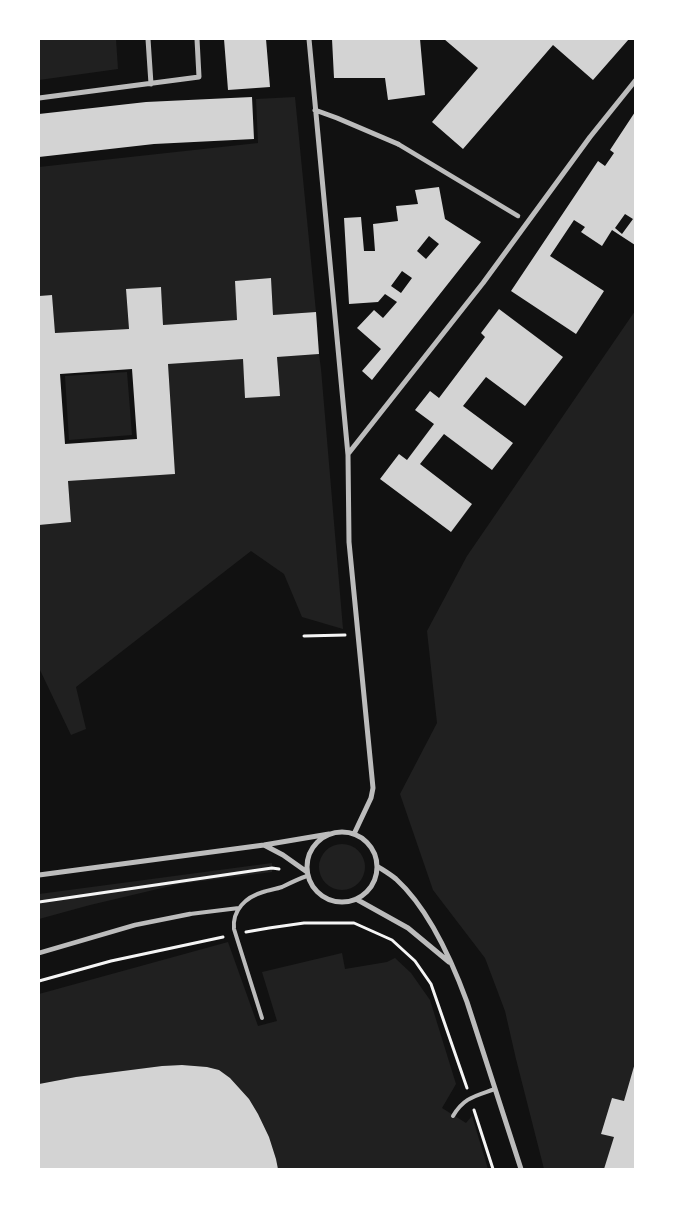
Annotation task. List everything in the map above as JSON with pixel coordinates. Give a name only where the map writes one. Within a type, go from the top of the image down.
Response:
[{"type":"street","points":[[148,39],[151,84]]},
{"type":"street","points":[[39,98],[199,77],[197,39]]},
{"type":"street","points":[[309,39],[348,455],[349,542],[372,788],[371,798],[354,834]]},
{"type":"street","points":[[348,455],[483,283],[590,137],[635,81]]},
{"type":"street","points":[[315,110],[398,144],[518,216]]},
{"type":"street","points":[[39,875],[264,845],[342,832],[360,837],[371,847],[376,860],[377,873],[372,886],[363,895],[350,902],[330,900],[324,898],[316,890],[307,874],[283,855],[264,845]]},
{"type":"street","points":[[307,874],[307,861],[311,850],[319,840],[329,834]]},
{"type":"street","points":[[377,866],[395,879],[430,923],[459,980],[521,1169]]},
{"type":"street","points":[[356,899],[408,928],[451,964]]},
{"type":"street","points":[[39,953],[135,925],[190,914]]},
{"type":"lane","points":[[262,1018],[236,935],[234,924],[239,908],[246,900],[254,896],[281,887],[307,874]]},
{"type":"lane","points":[[190,914],[239,908]]},
{"type":"lane","points":[[454,1116],[458,1108],[470,1098],[495,1090]]},
{"type":"path","points":[[304,636],[345,635]]},
{"type":"path","points":[[39,902],[272,868]]},
{"type":"path","points":[[39,982],[111,961],[269,928],[304,923],[354,923],[392,940],[415,960],[431,984],[493,1169]]},
{"type":"shaded area","points":[[39,39],[116,39],[118,69],[39,80]]},
{"type":"shaded area","points":[[295,97],[316,312],[273,315],[271,278],[235,281],[237,320],[163,325],[161,287],[126,290],[129,329],[55,333],[52,295],[39,296],[39,167],[258,143],[256,99]]},
{"type":"shaded area","points":[[635,311],[635,1169],[544,1169],[505,1011],[485,958],[433,890],[400,794],[437,723],[427,631],[467,556]]},
{"type":"shaded area","points":[[319,354],[343,629],[302,617],[284,574],[251,551],[76,687],[86,729],[71,735],[39,670],[39,525],[71,522],[68,481],[175,474],[168,364],[243,359],[246,398],[280,396],[277,357]]},
{"type":"shaded area","points":[[127,372],[132,435],[69,440],[65,376]]},
{"type":"shaded area","points":[[342,844],[355,848],[361,854],[365,867],[361,880],[355,886],[342,890],[329,886],[323,880],[319,867],[323,854],[329,848]]},
{"type":"shaded area","points":[[272,863],[272,872],[179,884],[39,919],[39,894]]},
{"type":"shaded area","points":[[228,942],[258,1026],[277,1021],[262,972],[342,953],[345,969],[387,962],[395,958],[411,973],[430,1000],[456,1084],[442,1108],[466,1123],[472,1116],[488,1169],[278,1169],[269,1137],[249,1099],[230,1078],[219,1070],[207,1067],[162,1066],[76,1077],[39,1084],[39,994]]},
{"type":"building","points":[[224,39],[266,39],[270,87],[228,90]]},
{"type":"building","points":[[332,39],[420,39],[425,95],[388,100],[385,78],[334,78]]},
{"type":"building","points":[[444,39],[629,39],[593,80],[553,45],[463,149],[432,122],[478,68]]},
{"type":"building","points":[[252,97],[254,139],[154,144],[39,157],[39,114],[146,102]]},
{"type":"building","points":[[635,112],[635,245],[612,230],[602,246],[581,232],[585,227],[574,220],[550,256],[604,291],[576,334],[511,291],[598,161],[605,166],[614,153],[610,150]],"holes":[[[625,214],[633,219],[622,234],[615,228]]]},
{"type":"building","points":[[439,187],[445,219],[481,242],[372,380],[362,371],[381,349],[357,328],[374,310],[383,318],[397,302],[385,294],[378,302],[349,304],[344,218],[361,217],[364,251],[375,251],[373,224],[398,221],[396,206],[418,204],[415,190]],"holes":[[[429,236],[439,244],[426,259],[417,251]],[[402,271],[412,278],[401,293],[391,286]]]},
{"type":"building","points":[[271,278],[273,315],[316,312],[319,354],[277,357],[280,396],[245,398],[243,359],[168,364],[175,474],[68,481],[71,522],[39,525],[39,296],[52,295],[55,333],[129,329],[126,289],[161,287],[163,325],[237,320],[235,281]],"holes":[[[132,369],[137,439],[65,444],[60,374]]]},
{"type":"building","points":[[499,309],[563,357],[525,406],[486,377],[463,406],[513,443],[492,470],[444,434],[420,464],[472,504],[451,532],[380,479],[399,454],[407,460],[434,424],[415,410],[430,391],[439,398],[485,337],[481,333]]},
{"type":"building","points":[[635,1063],[635,1169],[604,1169],[614,1137],[601,1134],[612,1098],[624,1101]]},
{"type":"building","points":[[182,1065],[219,1070],[230,1078],[249,1099],[258,1114],[269,1137],[278,1169],[39,1169],[39,1084],[76,1077]]}]
